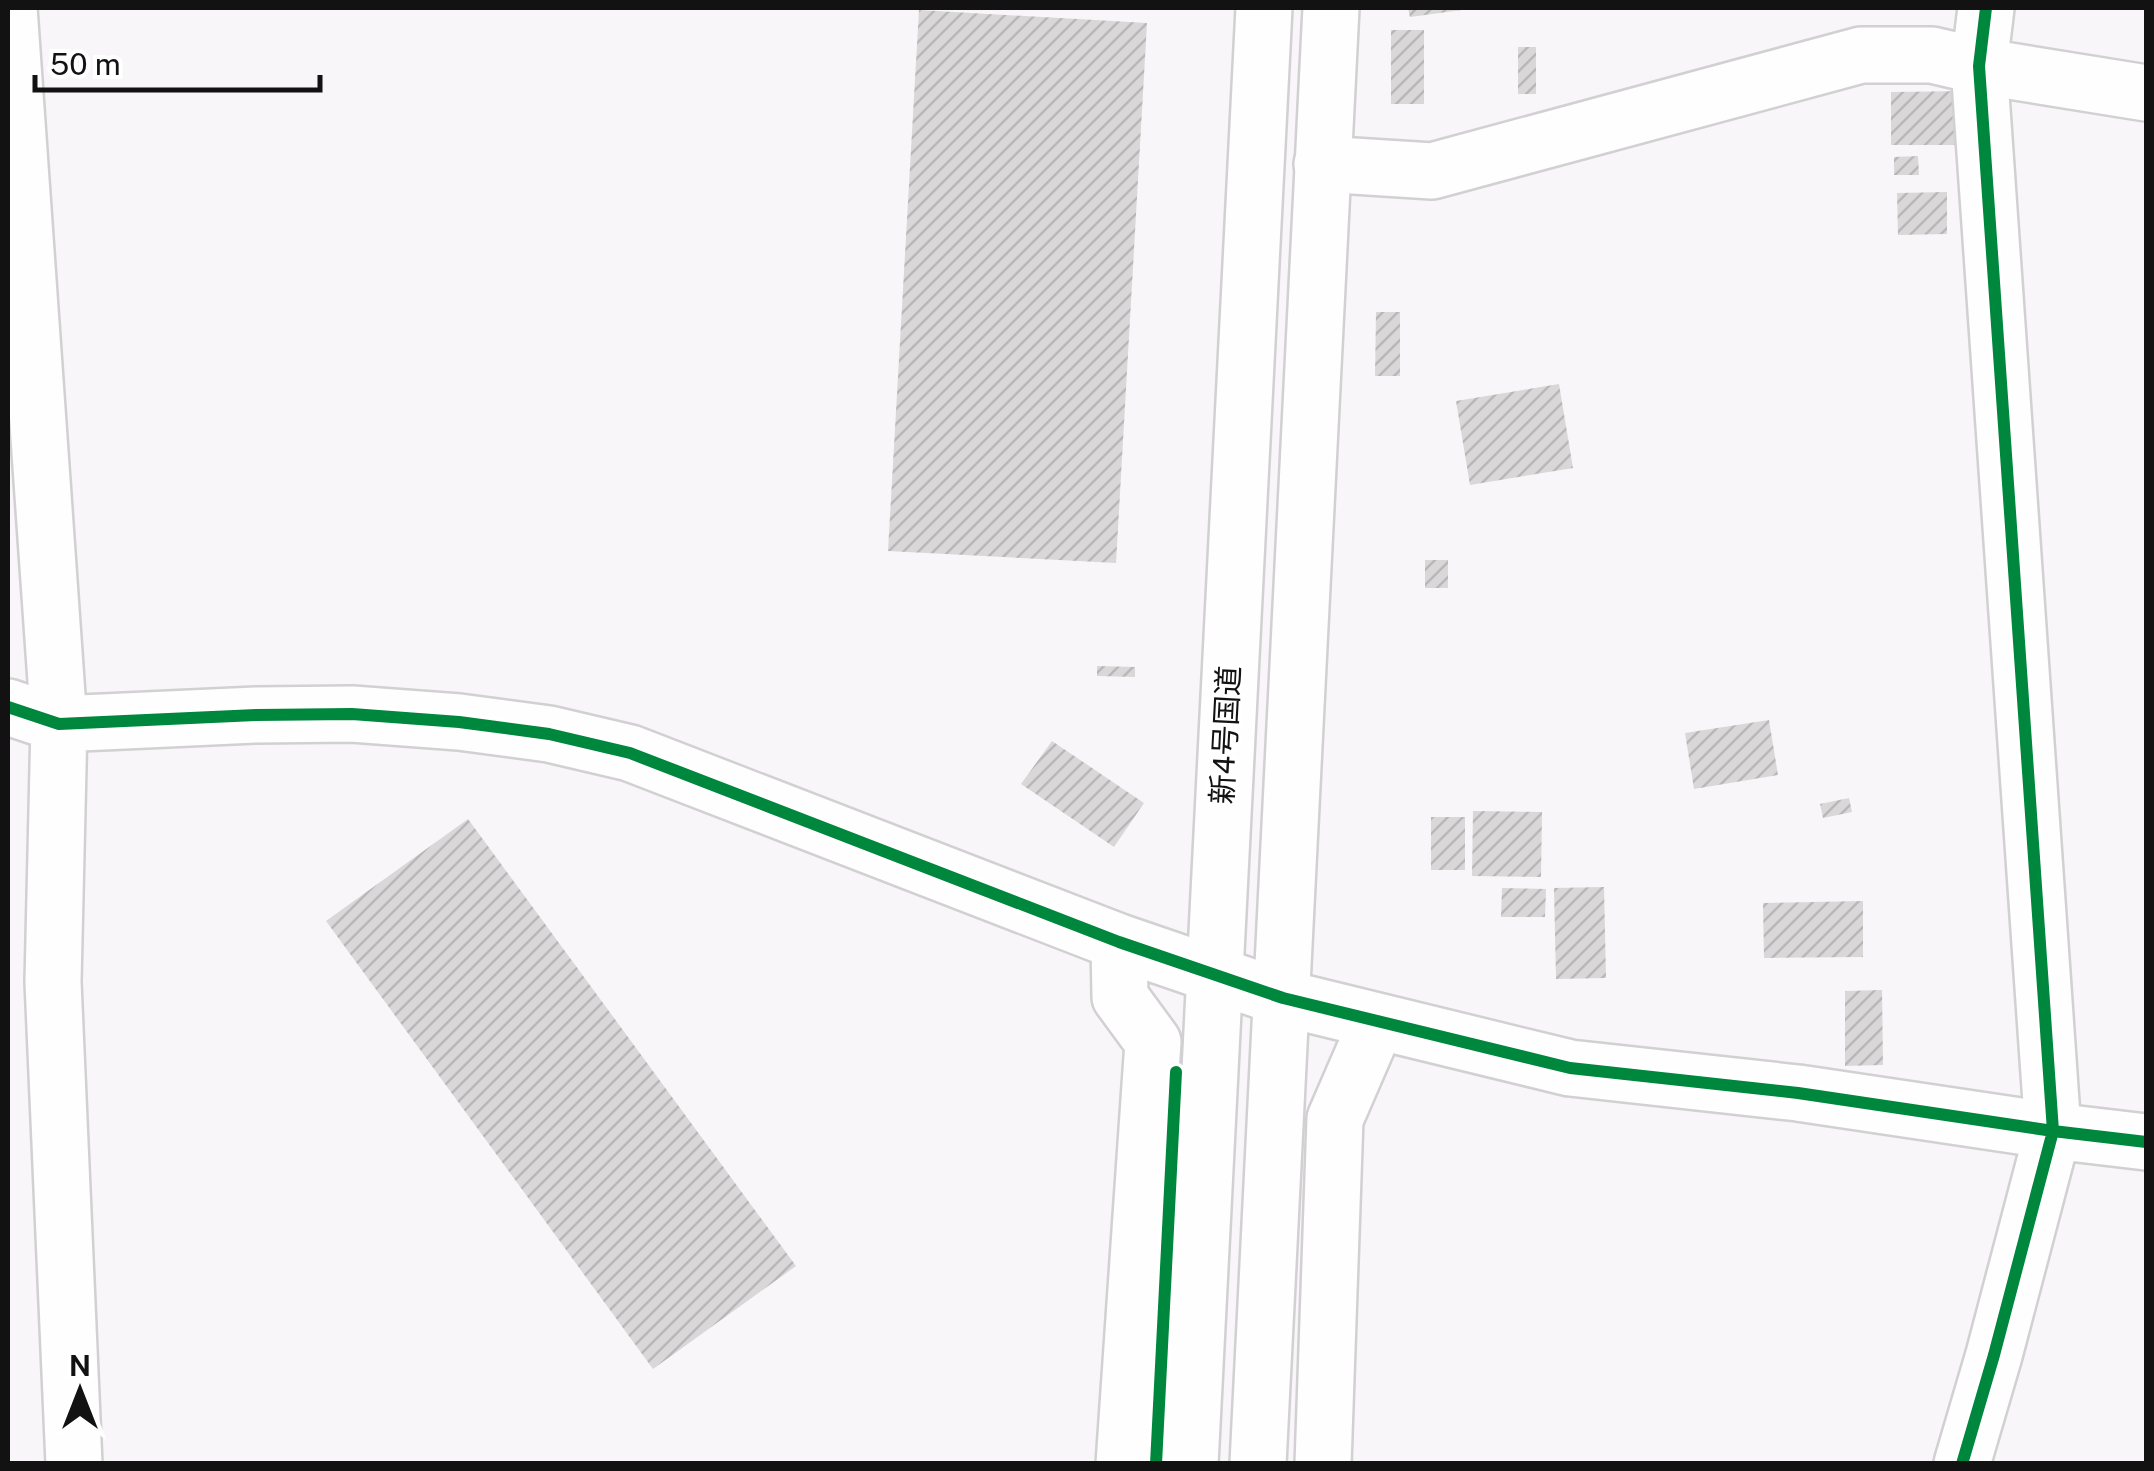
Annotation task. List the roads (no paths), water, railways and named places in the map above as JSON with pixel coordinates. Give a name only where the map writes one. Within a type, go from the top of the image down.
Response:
[{"type":"main road","points":[[9,8],[60,724],[53,982],[74,1464]]},
{"type":"main road","name":"新4号国道","points":[[1190,1464],[1264,8]]},
{"type":"main road","points":[[1258,1464],[1330,8]]},
{"type":"main road","points":[[1962,1464],[2053,1131],[1980,66],[1986,8]]},
{"type":"main road","points":[[1322,164],[1432,171],[1860,55],[1932,55],[2146,93]]},
{"type":"main road","points":[[8,707],[60,724],[352,714],[549,734],[630,753],[672,768],[1120,942],[1282,998],[1570,1068],[1798,1093],[2146,1142]]},
{"type":"main road","points":[[1120,942],[1120,997],[1153,1042],[1124,1464]]},
{"type":"main road","points":[[1323,1464],[1334,1119],[1377,1022]]}]
